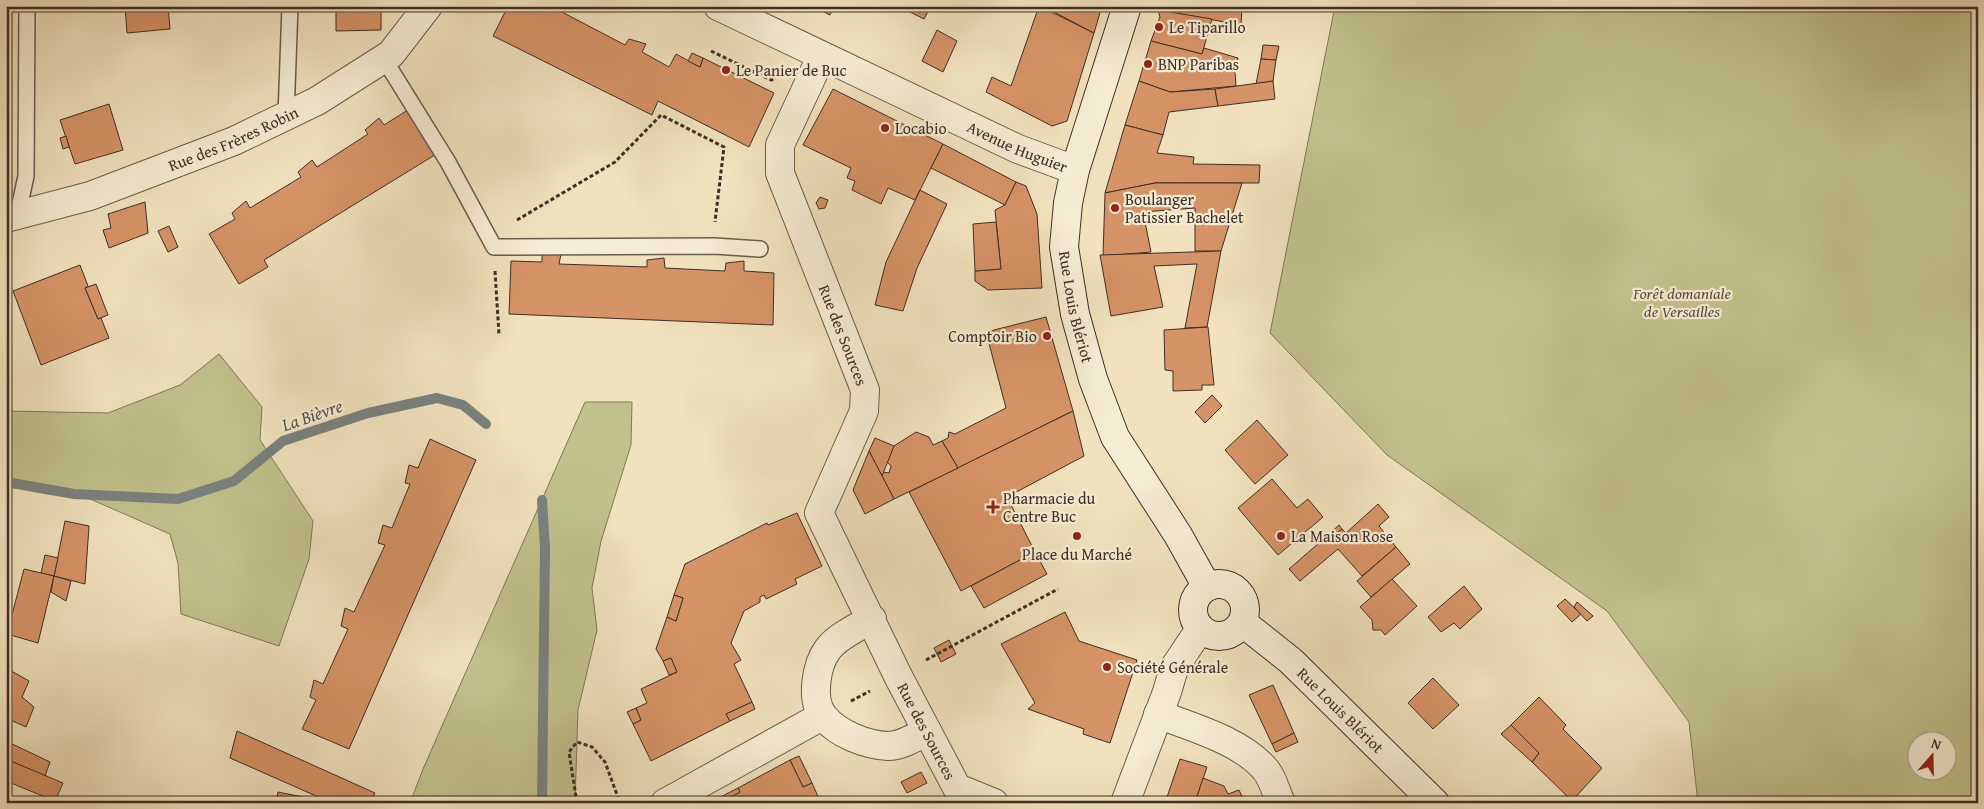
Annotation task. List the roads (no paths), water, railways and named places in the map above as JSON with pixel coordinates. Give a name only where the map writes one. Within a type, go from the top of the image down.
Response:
[{"type":"street","name":"Rue des Frères Robin","points":[[10,209],[90,196],[234,141],[317,101],[391,54],[428,6]]},
{"type":"street","name":"Avenue Huguier","points":[[718,6],[816,67],[1018,149],[1075,170]]},
{"type":"street","name":"Rue Louis Blériot","points":[[1127,6],[1075,170],[1068,203],[1064,247],[1075,314],[1092,379],[1114,437],[1178,535],[1207,587]]},
{"type":"street","name":"Rue des Sources","points":[[816,67],[780,145],[780,173],[865,390],[864,411],[819,513],[898,676],[957,788],[994,803]]},
{"type":"street","points":[[1216,584],[1235,589],[1242,596],[1246,606],[1243,623],[1234,632],[1226,636],[1216,636],[1200,629],[1192,611],[1199,593],[1207,587],[1216,584]]},
{"type":"street","points":[[872,619],[828,648],[818,666],[815,689],[822,716],[841,731],[866,742],[890,746],[910,740],[927,731]]},
{"type":"street","name":"Rue Louis Blériot","points":[[1243,623],[1291,661],[1435,803]]},
{"type":"street","points":[[1125,803],[1174,668],[1200,629]]},
{"type":"street","points":[[1158,714],[1212,736],[1246,753],[1266,769],[1281,803]]},
{"type":"street","points":[[666,803],[822,716]]},
{"type":"lane","points":[[10,209],[26,176],[27,6]]},
{"type":"lane","points":[[286,116],[290,6]]},
{"type":"lane","points":[[384,59],[448,162],[490,241],[714,246],[760,249]]},
{"type":"waterway","name":"La Bièvre","points":[[6,482],[74,494],[178,499],[234,481],[283,441],[368,413],[437,398],[463,405],[486,424]]},
{"type":"waterway","name":"La Bièvre","points":[[542,500],[545,548],[542,803]]},
{"type":"place","name":"Le Tiparillo","points":[[1159,27]]},
{"type":"place","name":"BNP Paribas","points":[[1148,64]]},
{"type":"place","name":"Le Panier de Buc","points":[[726,70]]},
{"type":"place","name":"Locabio","points":[[885,128]]},
{"type":"place","name":"Boulanger Patissier Bachelet","points":[[1115,208]]},
{"type":"place","name":"Comptoir Bio","points":[[1047,336]]},
{"type":"place","name":"Pharmacie du Centre Buc","points":[[993,507]]},
{"type":"place","name":"Place du Marché","points":[[1077,536]]},
{"type":"place","name":"La Maison Rose","points":[[1281,536]]},
{"type":"place","name":"Société Générale","points":[[1107,667]]},
{"type":"park label","name":"Forêt domaniale de Versailles","points":[[1682,302]]}]
